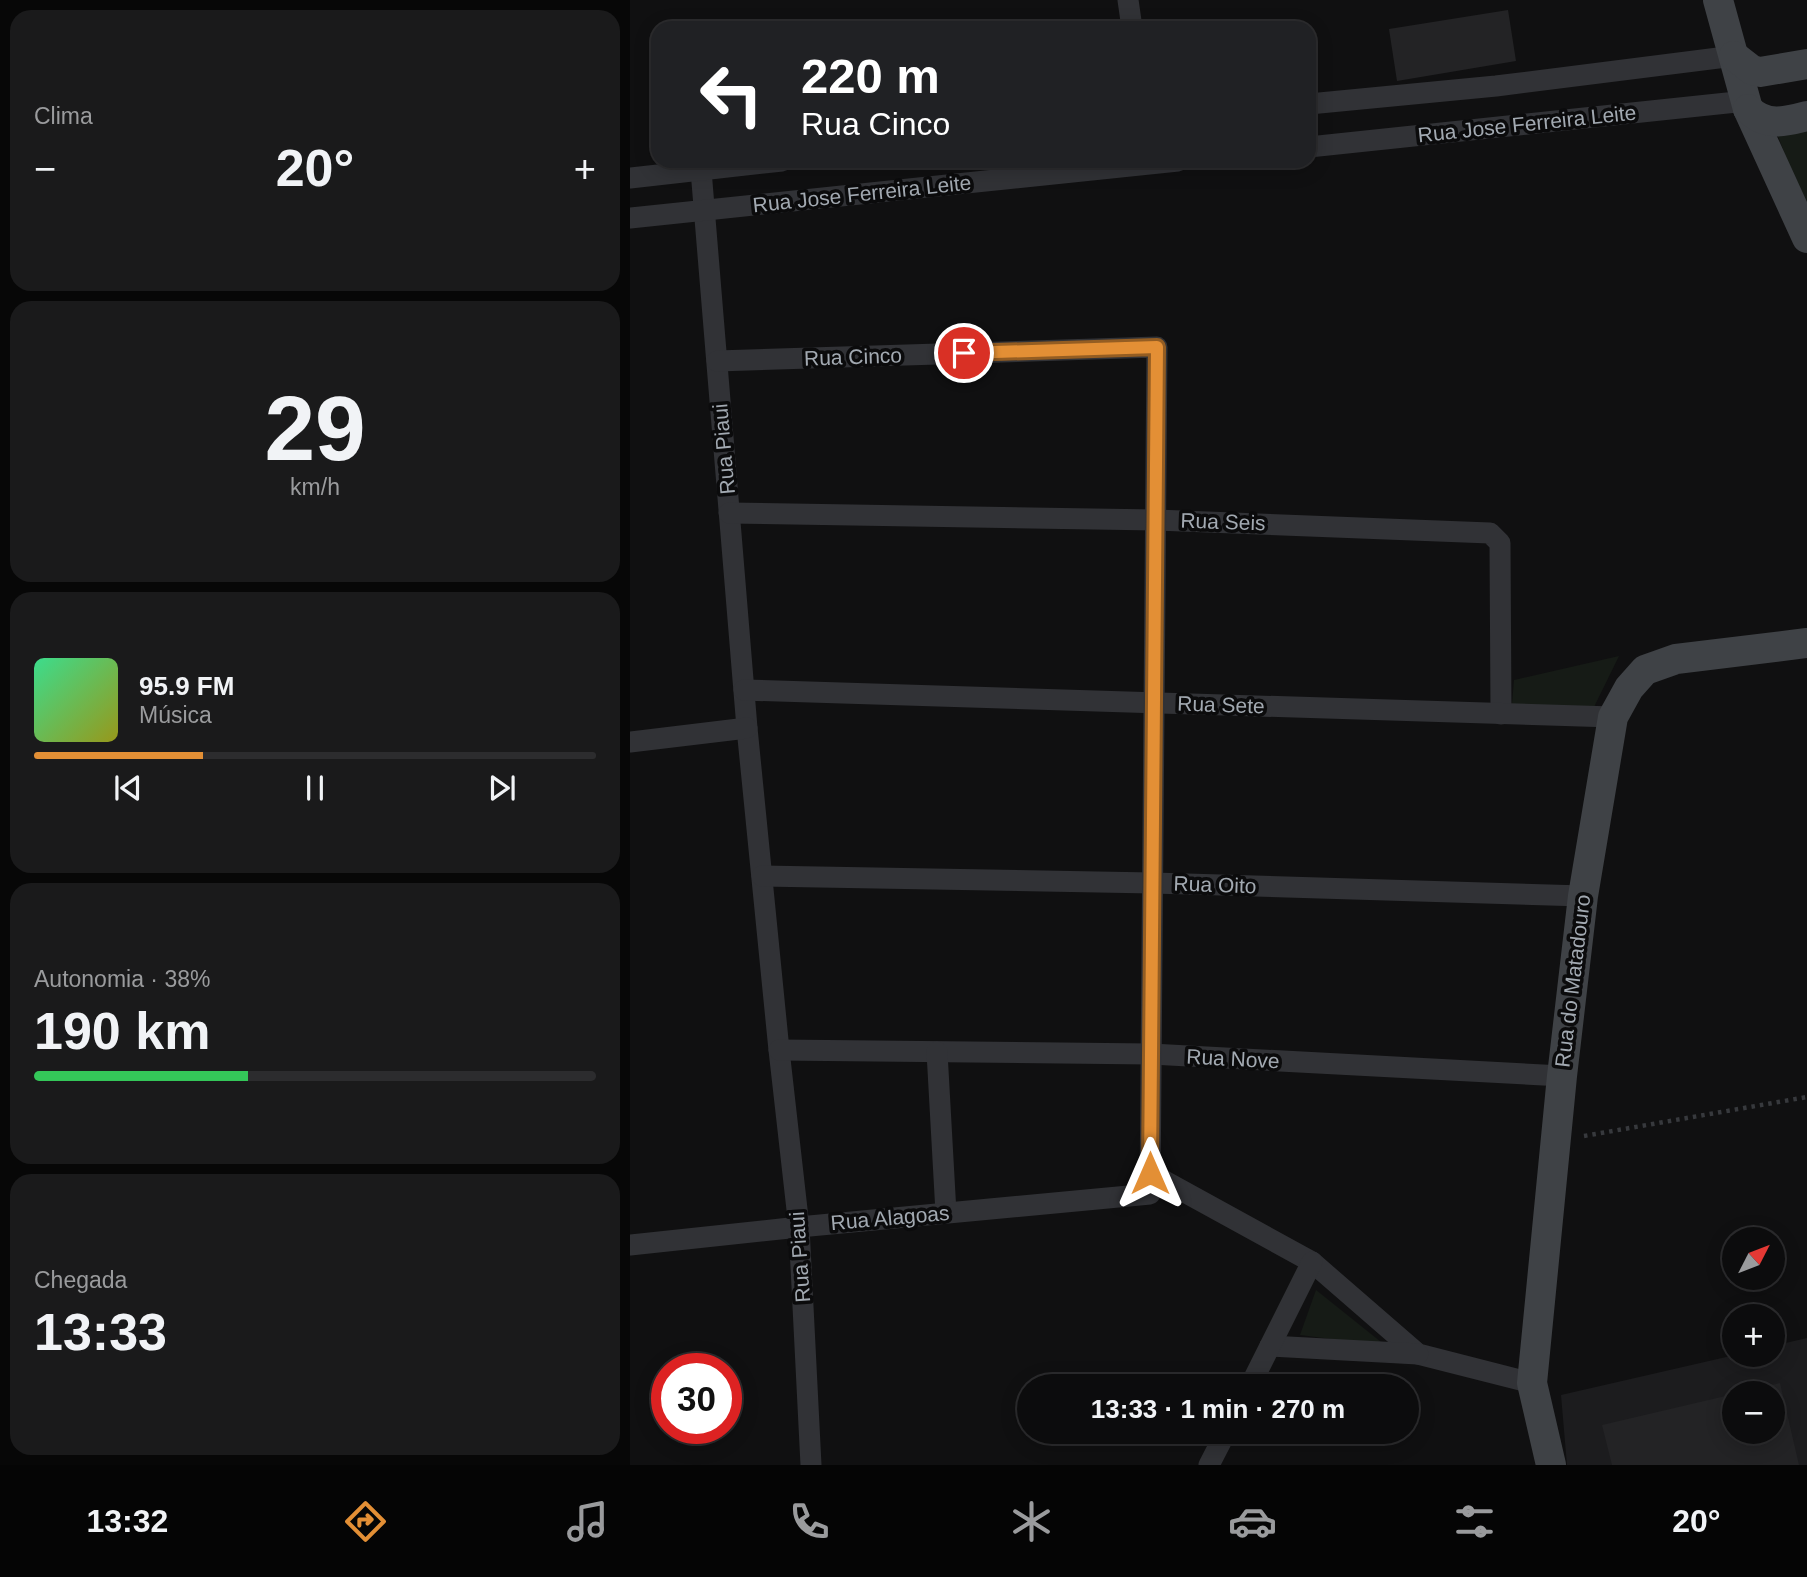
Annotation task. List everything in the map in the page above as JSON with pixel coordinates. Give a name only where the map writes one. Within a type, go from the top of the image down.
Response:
[{"type":"street","points":[[1128,0],[1131,21]]},
{"type":"street","points":[[1718,0],[1734,57],[1807,238]]},
{"type":"street","name":"Rua Jose Ferreira Leite","points":[[1316,103],[1496,86],[1734,57]]},
{"type":"street","points":[[1749,94],[1807,64]]},
{"type":"street","points":[[1749,94],[1755,115],[1772,122],[1786,122],[1807,116]]},
{"type":"street","name":"Rua Jose Ferreira Leite","points":[[1316,146],[1749,94]]},
{"type":"street","name":"Rua Jose Ferreira Leite","points":[[630,178],[719,168]]},
{"type":"street","name":"Rua Jose Ferreira Leite","points":[[630,218],[1110,168]]},
{"type":"street","name":"Rua Piaui","points":[[701,170],[747,728],[799,1227],[811,1465]]},
{"type":"street","name":"Rua Cinco","points":[[716,361],[1157,347],[1156,520]]},
{"type":"street","name":"Rua Seis","points":[[729,513],[1156,520],[1490,533],[1500,543],[1501,714]]},
{"type":"street","points":[[1156,520],[1150,1183],[1312,1262],[1418,1354]]},
{"type":"street","name":"Rua do Matadouro","points":[[1551,1465],[1532,1383],[1555,1141],[1583,896],[1613,718],[1629,688],[1645,670],[1676,659],[1807,643]]},
{"type":"street","name":"Rua Sete","points":[[744,690],[1613,718]]},
{"type":"street","points":[[630,742],[747,728]]},
{"type":"street","name":"Rua Oito","points":[[762,876],[1153,883],[1583,896]]},
{"type":"street","name":"Rua Nove","points":[[779,1050],[1151,1054],[1562,1076]]},
{"type":"street","points":[[937,1052],[946,1213]]},
{"type":"street","name":"Rua Alagoas","points":[[630,1245],[946,1213],[1150,1183]]},
{"type":"street","points":[[1256,1374],[1312,1262]]},
{"type":"street","points":[[1270,1346],[1418,1354],[1532,1383]]},
{"type":"street","points":[[1209,1465],[1220,1444]]},
{"type":"path","points":[[1555,1141],[1807,1097]]},
{"type":"shaded area","points":[[1807,126],[1807,210],[1777,134]]},
{"type":"shaded area","points":[[1619,656],[1594,707],[1512,704],[1514,680]]},
{"type":"shaded area","points":[[1316,1290],[1386,1346],[1300,1335]]},
{"type":"shaded area","points":[[1807,1338],[1807,1465],[1567,1465],[1561,1395],[1722,1358],[1722,1367],[1785,1367],[1785,1343]]},
{"type":"building","points":[[1508,10],[1516,61],[1397,81],[1389,29]]},
{"type":"building","points":[[1722,1397],[1722,1444],[1785,1444],[1785,1405],[1799,1465],[1612,1465],[1602,1425]]},
{"type":"route","points":[[964,353],[1157,347],[1150,1173]]}]
